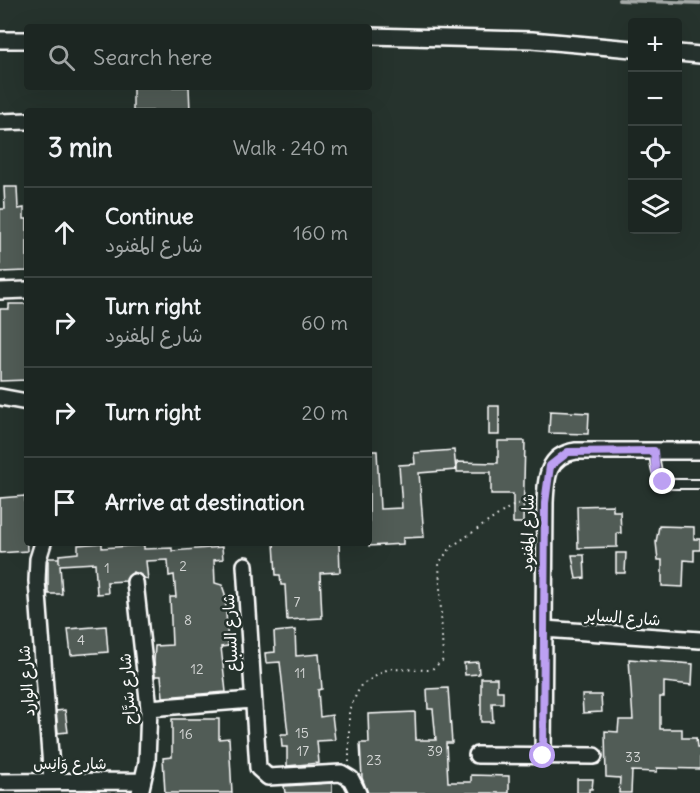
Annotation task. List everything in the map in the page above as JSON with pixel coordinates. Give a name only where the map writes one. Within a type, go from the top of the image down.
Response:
[{"type":"street","points":[[372,36],[520,40],[628,49]]},
{"type":"street","points":[[0,40],[24,39]]},
{"type":"street","points":[[682,53],[700,55]]},
{"type":"street","points":[[0,122],[24,121]]},
{"type":"street","points":[[0,291],[24,290]]},
{"type":"street","points":[[0,397],[24,401]]},
{"type":"street","name":"شارع المفنود","points":[[543,756],[547,473],[561,455],[576,451],[700,451]]},
{"type":"street","name":"شارع الوارد","points":[[42,546],[38,559],[37,581],[52,782]]},
{"type":"street","name":"شارع السباع","points":[[245,565],[257,764],[264,775],[341,773],[349,777]]},
{"type":"street","name":"شارع سَرَّاح","points":[[135,582],[149,708],[147,762],[140,787]]},
{"type":"street","name":"شارع الساير","points":[[544,629],[700,640]]},
{"type":"street","points":[[149,708],[252,700]]},
{"type":"street","points":[[477,755],[594,756]]},
{"type":"street","points":[[349,777],[358,793]]},
{"type":"street","name":"شارع وَانِس","points":[[0,782],[52,782],[140,787]]},
{"type":"lane","points":[[654,451],[656,474],[660,480],[666,483],[700,484]]},
{"type":"path","points":[[349,777],[350,710],[361,686],[388,669],[431,670],[443,660],[438,573],[443,554],[507,509],[517,504],[545,503]]},
{"type":"building","points":[[133,90],[189,90],[190,108],[133,108]]},
{"type":"building","points":[[4,187],[17,187],[18,209],[24,208],[24,271],[0,272],[0,209],[5,209]]},
{"type":"building","points":[[9,304],[24,304],[24,380],[0,381],[0,309],[9,309]]},
{"type":"building","points":[[489,406],[499,406],[499,435],[489,435]]},
{"type":"building","points":[[550,411],[589,413],[588,434],[549,433]]},
{"type":"building","points":[[498,441],[525,441],[523,523],[513,523],[513,494],[491,494],[491,472],[457,472],[457,462],[498,463]]},
{"type":"building","points":[[454,450],[456,470],[419,473],[424,537],[403,538],[403,544],[372,546],[372,451],[377,451],[380,509],[402,508],[399,465],[415,464],[414,453]]},
{"type":"building","points":[[24,496],[24,546],[27,546],[27,551],[0,553],[0,498]]},
{"type":"building","points":[[613,505],[613,511],[620,511],[621,533],[617,533],[617,547],[578,548],[577,506]]},
{"type":"building","points":[[659,526],[694,527],[694,539],[700,539],[700,550],[694,550],[694,561],[684,560],[683,587],[662,586],[662,560],[658,560],[656,542]]},
{"type":"building","points":[[78,546],[102,546],[102,548],[144,546],[144,549],[172,548],[172,551],[222,547],[223,559],[214,560],[215,583],[222,585],[225,594],[228,646],[221,647],[226,692],[163,697],[161,676],[155,676],[154,661],[155,646],[172,645],[170,597],[176,597],[174,575],[169,576],[168,560],[146,561],[148,580],[133,572],[126,581],[107,582],[108,593],[97,594],[95,563],[60,565],[62,594],[48,594],[48,558],[59,558],[59,555],[78,553]]},
{"type":"building","points":[[274,546],[339,546],[340,572],[320,573],[322,618],[287,620],[285,585],[281,585],[280,575],[276,575]]},
{"type":"building","points":[[616,553],[626,553],[625,573],[616,573]]},
{"type":"building","points":[[572,555],[584,555],[585,578],[576,579]]},
{"type":"building","points":[[106,626],[108,652],[71,655],[68,629]]},
{"type":"building","points":[[295,630],[296,656],[319,654],[322,689],[318,690],[320,717],[332,715],[335,740],[317,741],[319,763],[287,766],[287,747],[282,747],[281,734],[288,734],[280,662],[266,663],[265,653],[275,652],[274,632]]},
{"type":"building","points":[[629,659],[693,664],[692,685],[664,682],[664,697],[660,697],[660,729],[682,729],[682,738],[696,738],[697,748],[700,748],[700,769],[657,768],[657,772],[632,771],[631,793],[619,793],[620,778],[606,777],[605,731],[618,732],[619,720],[633,720]]},
{"type":"building","points":[[478,662],[479,674],[465,675],[464,663]]},
{"type":"building","points":[[481,678],[497,678],[497,691],[503,691],[503,703],[492,703],[493,722],[481,722]]},
{"type":"building","points":[[448,688],[452,743],[446,743],[448,782],[471,782],[471,775],[509,776],[509,793],[368,793],[362,778],[360,743],[369,743],[368,714],[415,712],[416,740],[436,740],[433,709],[428,709],[427,689]]},
{"type":"building","points":[[582,695],[601,695],[602,712],[583,713]]},
{"type":"building","points":[[65,710],[68,732],[58,733],[56,711]]},
{"type":"building","points":[[172,719],[219,719],[219,739],[229,738],[232,793],[165,793],[163,758],[172,757]]},
{"type":"building","points":[[577,779],[593,779],[589,793],[577,793]]},
{"type":"building","points":[[332,783],[332,793],[285,793],[284,786]]},
{"type":"waterway","points":[[619,0],[700,3]]},
{"type":"route","points":[[543,756],[545,503],[547,473],[550,466],[561,455],[568,452],[654,451],[656,474],[663,482]]}]
